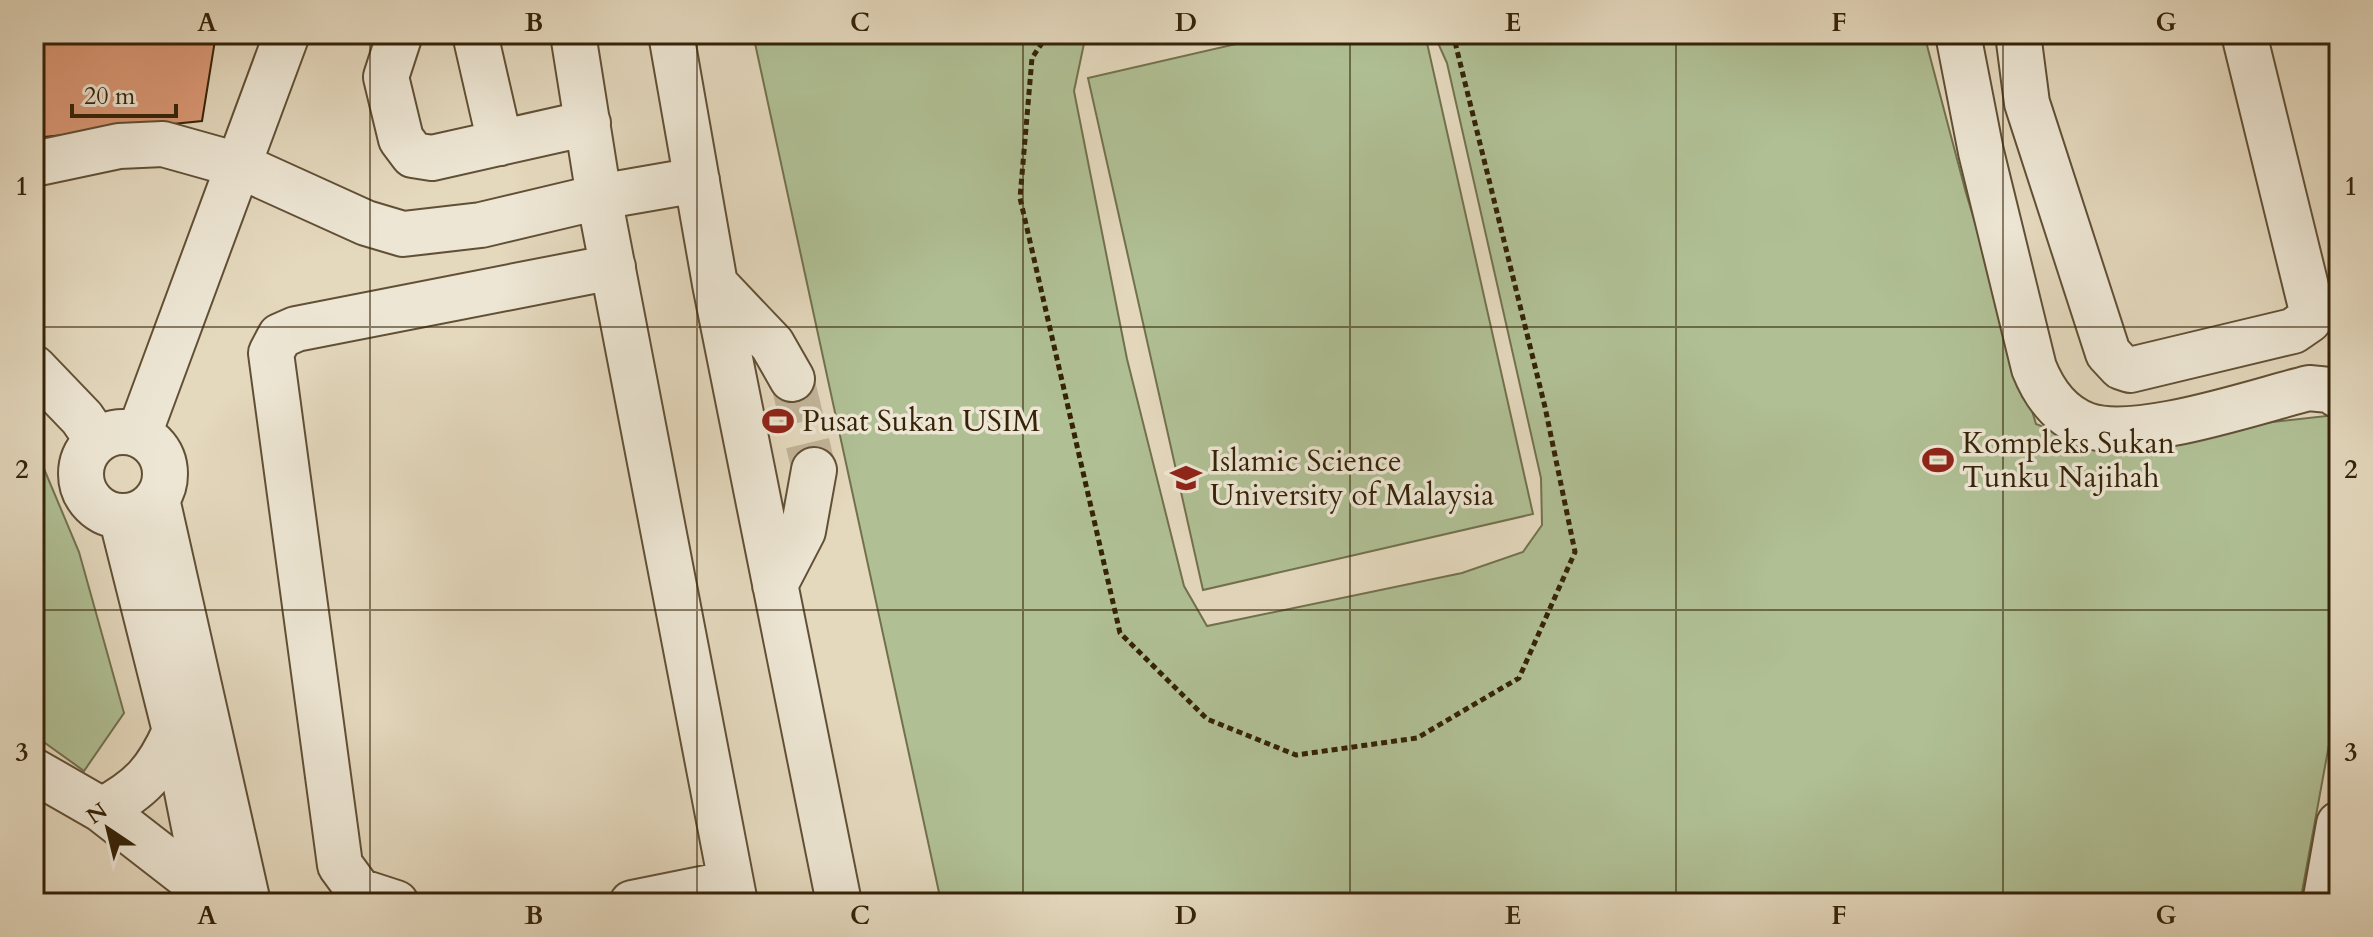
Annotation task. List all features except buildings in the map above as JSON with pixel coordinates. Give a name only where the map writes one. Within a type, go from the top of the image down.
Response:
[{"type":"street","points":[[139,434],[287,34]]},
{"type":"street","points":[[400,34],[386,77],[406,148],[422,159],[588,123]]},
{"type":"street","points":[[475,34],[500,143]]},
{"type":"street","points":[[573,34],[599,197],[733,893],[632,903]]},
{"type":"street","points":[[671,34],[715,284],[839,903]]},
{"type":"street","points":[[1958,34],[1981,152],[2034,368],[2050,400],[2086,425],[2135,428],[2309,388],[2329,390],[2339,396]]},
{"type":"street","points":[[2018,34],[2027,103],[2113,361],[2121,367],[2139,370],[2293,331],[2309,320],[2326,300],[2244,34]]},
{"type":"street","points":[[34,164],[119,146],[163,144],[238,165],[366,223],[403,234],[481,225],[599,197],[697,180]]},
{"type":"street","points":[[396,903],[359,891],[340,865],[271,353],[280,336],[296,329],[613,267]]},
{"type":"street","points":[[715,284],[763,334],[792,379]]},
{"type":"street","points":[[34,368],[82,418],[97,440]]},
{"type":"street","points":[[139,508],[99,509],[84,492],[81,470],[88,449],[97,440],[121,431],[139,434],[159,450],[164,462],[166,475],[139,508],[175,731],[226,899]]},
{"type":"street","points":[[775,585],[803,531],[814,470]]},
{"type":"street","points":[[139,508],[226,899]]},
{"type":"street","points":[[102,810],[146,781],[161,763],[175,731]]},
{"type":"street","points":[[34,771],[102,810],[226,899]]},
{"type":"street","points":[[2325,903],[2339,824]]},
{"type":"path","points":[[1048,34],[1032,58],[1020,198],[1120,633],[1207,719],[1296,755],[1417,738],[1519,678],[1575,552],[1545,407],[1453,34]]},
{"type":"green space","name":"Kompleks Sukan Tunku Najihah","points":[[753,34],[1086,34],[1074,91],[1127,359],[1184,586],[1207,626],[1462,573],[1523,552],[1542,525],[1541,478],[1447,63],[1434,34],[1924,34],[1966,193],[2036,424],[2084,443],[2335,415],[2339,433],[2339,690],[2300,903],[951,903],[940,897]]},
{"type":"green space","points":[[1280,34],[1425,34],[1533,514],[1203,590],[1088,78]]},
{"type":"green space","points":[[34,445],[79,552],[124,713],[84,771],[34,735]]},
{"type":"tunnel","points":[[792,379],[814,470]]},
{"type":"place","name":"Pusat Sukan USIM","points":[[778,421]]},
{"type":"place","name":"Kompleks Sukan Tunku Najihah","points":[[1938,460]]},
{"type":"place","name":"Islamic Science University of Malaysia","points":[[1186,478]]}]
